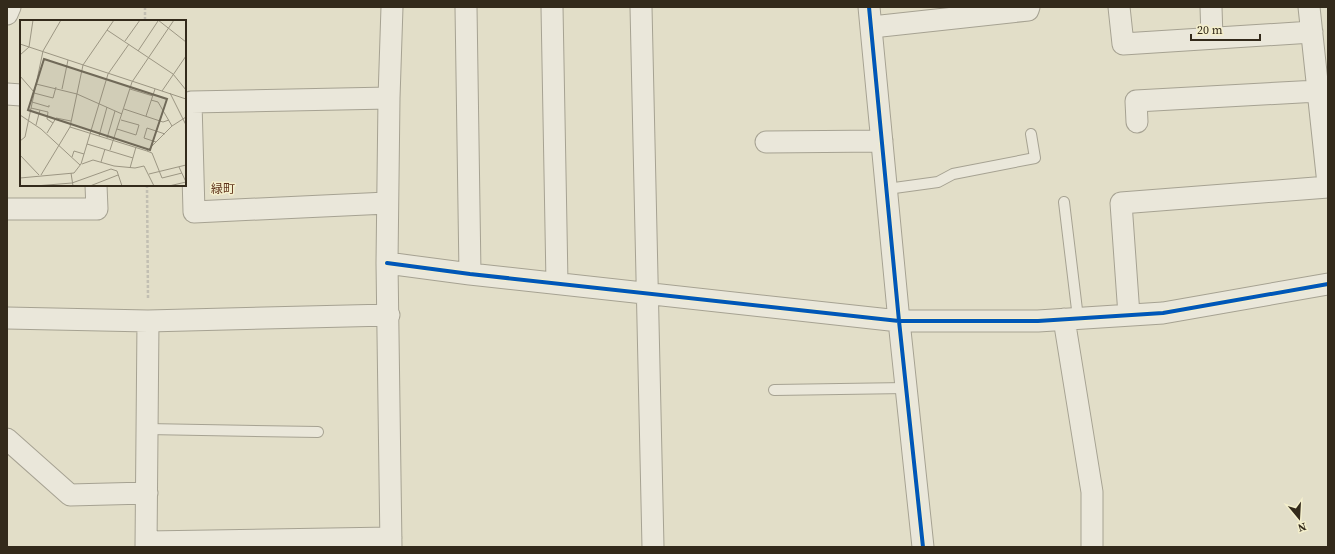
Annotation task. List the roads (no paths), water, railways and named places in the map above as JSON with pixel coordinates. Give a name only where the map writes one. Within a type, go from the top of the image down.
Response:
[{"type":"street","points":[[7,14],[10,7]]},
{"type":"street","points":[[148,321],[146,544],[391,543],[387,203],[392,7]]},
{"type":"street","points":[[466,7],[470,274]]},
{"type":"street","points":[[552,7],[557,283]]},
{"type":"street","points":[[641,7],[652,547]]},
{"type":"street","points":[[922,547],[899,321],[871,17],[1028,10],[1029,7]]},
{"type":"street","points":[[1119,7],[1123,44],[1312,32]]},
{"type":"street","points":[[1211,7],[1212,38]]},
{"type":"street","points":[[1310,7],[1328,184]]},
{"type":"street","points":[[1136,122],[1136,101],[1318,91]]},
{"type":"street","points":[[7,94],[20,95]]},
{"type":"street","points":[[387,203],[194,212],[191,102],[389,98]]},
{"type":"street","points":[[766,142],[882,141]]},
{"type":"street","points":[[7,209],[97,209],[96,186]]},
{"type":"street","points":[[1129,315],[1122,203],[1328,187]]},
{"type":"street","points":[[387,263],[470,274],[899,321],[1038,321],[1163,313],[1328,284]]},
{"type":"street","points":[[7,318],[148,321],[389,315]]},
{"type":"street","points":[[1071,319],[1092,492],[1092,547]]},
{"type":"street","points":[[7,439],[70,495],[146,493]]},
{"type":"lane","points":[[887,189],[938,182],[953,174],[1035,158],[1031,134]]},
{"type":"lane","points":[[1064,202],[1071,319]]},
{"type":"lane","points":[[774,390],[906,388]]},
{"type":"lane","points":[[147,429],[318,432]]},
{"type":"district","name":"緑町","points":[[223,189]]}]
